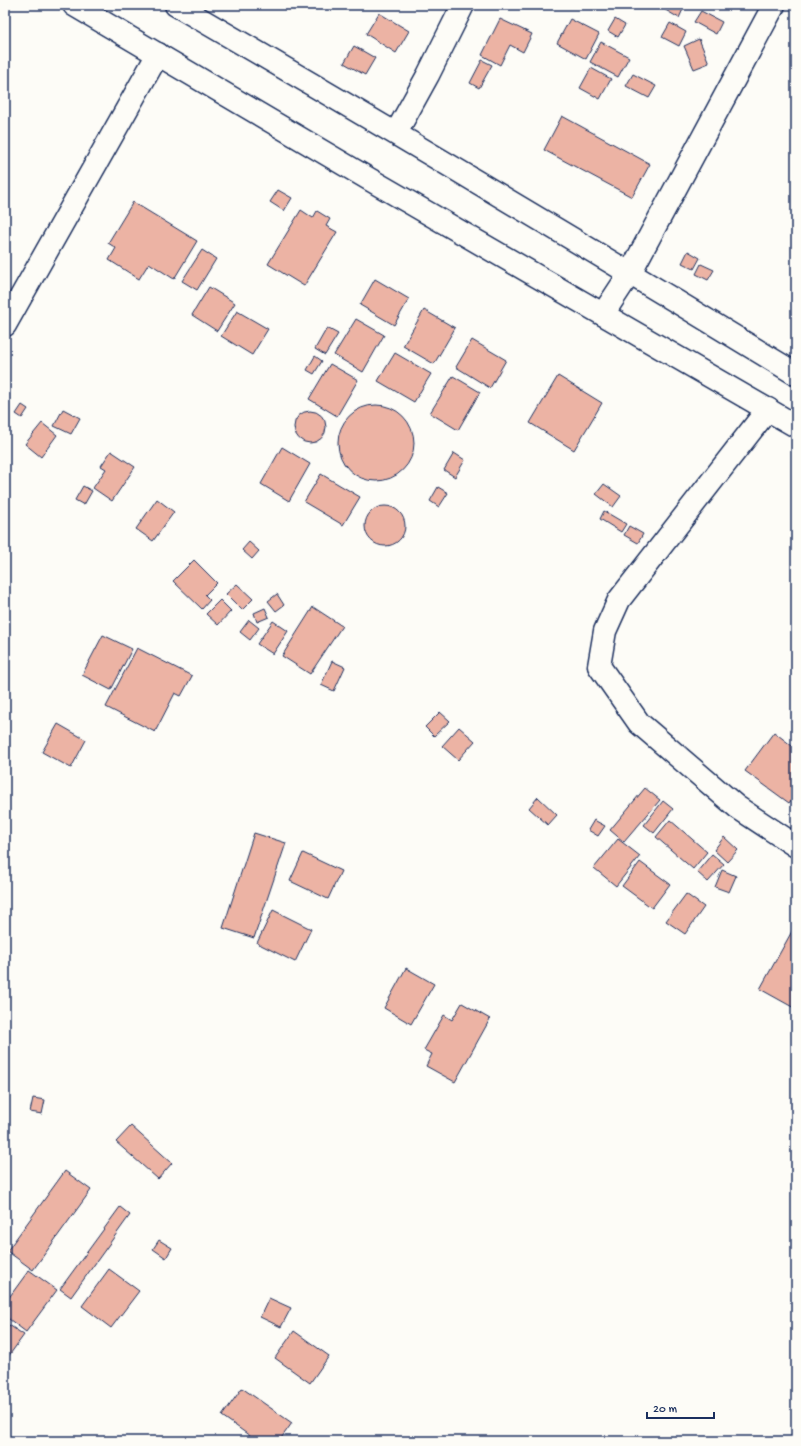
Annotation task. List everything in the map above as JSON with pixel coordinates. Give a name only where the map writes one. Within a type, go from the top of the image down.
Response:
[{"type":"main road","points":[[74,5],[796,426]]},
{"type":"main road","points":[[176,5],[630,272],[796,374]]},
{"type":"main road","points":[[396,133],[428,75],[463,5]]},
{"type":"main road","points":[[603,314],[630,272],[774,5]]},
{"type":"main road","points":[[5,325],[158,54]]},
{"type":"main road","points":[[768,409],[619,600],[605,631],[599,666],[639,723],[737,807],[796,846]]},
{"type":"building","points":[[657,5],[685,5],[679,18]]},
{"type":"building","points":[[701,11],[722,22],[716,34],[694,22]]},
{"type":"building","points":[[379,13],[409,31],[396,53],[366,34]]},
{"type":"building","points":[[500,19],[532,34],[523,52],[510,45],[500,65],[482,55]]},
{"type":"building","points":[[570,19],[599,34],[586,59],[557,43]]},
{"type":"building","points":[[615,19],[625,25],[618,37],[608,31]]},
{"type":"building","points":[[670,23],[686,32],[679,46],[662,37]]},
{"type":"building","points":[[699,39],[709,63],[694,69],[684,46]]},
{"type":"building","points":[[601,42],[629,57],[618,77],[590,62]]},
{"type":"building","points":[[354,46],[375,58],[365,75],[344,63]]},
{"type":"building","points":[[482,60],[492,65],[479,88],[470,83]]},
{"type":"building","points":[[591,68],[611,79],[600,99],[580,88]]},
{"type":"building","points":[[633,74],[656,86],[649,98],[626,86]]},
{"type":"building","points":[[562,116],[650,164],[632,197],[544,150]]},
{"type":"building","points":[[278,190],[292,198],[284,211],[270,202]]},
{"type":"building","points":[[133,202],[197,241],[174,279],[149,263],[139,279],[109,260],[116,248],[108,243]]},
{"type":"building","points":[[301,210],[313,218],[317,211],[330,219],[326,226],[337,232],[304,286],[268,264]]},
{"type":"building","points":[[202,250],[216,259],[197,290],[182,281]]},
{"type":"building","points":[[688,251],[700,258],[694,269],[682,263]]},
{"type":"building","points":[[701,264],[714,270],[708,280],[696,274]]},
{"type":"building","points":[[375,279],[409,299],[394,325],[360,305]]},
{"type":"building","points":[[209,287],[235,303],[217,331],[192,315]]},
{"type":"building","points":[[424,310],[455,328],[434,364],[403,346]]},
{"type":"building","points":[[237,311],[268,329],[252,355],[221,336]]},
{"type":"building","points":[[356,319],[384,335],[363,372],[334,355]]},
{"type":"building","points":[[327,328],[338,334],[325,355],[315,349]]},
{"type":"building","points":[[472,340],[506,360],[490,388],[456,367]]},
{"type":"building","points":[[395,353],[431,374],[414,402],[378,381]]},
{"type":"building","points":[[315,356],[322,361],[314,374],[307,370]]},
{"type":"building","points":[[330,364],[358,380],[337,416],[309,399]]},
{"type":"building","points":[[453,376],[480,392],[458,430],[430,413]]},
{"type":"building","points":[[558,376],[602,403],[574,450],[530,423]]},
{"type":"building","points":[[22,405],[28,409],[22,418],[16,414]]},
{"type":"building","points":[[376,405],[391,408],[403,416],[411,428],[414,443],[411,458],[403,470],[391,478],[376,481],[361,478],[349,470],[341,458],[338,443],[341,428],[349,416],[361,408]]},
{"type":"building","points":[[63,409],[80,418],[71,434],[54,426]]},
{"type":"building","points":[[307,411],[313,411],[322,415],[326,427],[322,439],[313,443],[307,443],[298,439],[294,430],[294,424],[298,415]]},
{"type":"building","points":[[42,423],[57,435],[41,457],[25,444]]},
{"type":"building","points":[[282,447],[310,464],[289,501],[261,484]]},
{"type":"building","points":[[111,451],[135,467],[112,501],[93,488],[106,469],[101,466]]},
{"type":"building","points":[[454,453],[465,460],[455,477],[444,470]]},
{"type":"building","points":[[321,474],[360,497],[343,525],[304,502]]},
{"type":"building","points":[[604,484],[621,496],[613,507],[596,494]]},
{"type":"building","points":[[83,486],[92,491],[84,505],[75,500]]},
{"type":"building","points":[[438,487],[448,493],[439,507],[430,501]]},
{"type":"building","points":[[157,499],[174,512],[153,541],[136,529]]},
{"type":"building","points":[[389,506],[396,509],[402,515],[405,526],[404,534],[396,543],[389,546],[381,546],[374,543],[366,534],[365,522],[368,515],[377,507]]},
{"type":"building","points":[[604,511],[626,524],[621,532],[600,519]]},
{"type":"building","points":[[629,526],[643,534],[638,543],[624,535]]},
{"type":"building","points":[[249,542],[259,551],[252,559],[242,550]]},
{"type":"building","points":[[194,560],[217,583],[205,595],[210,600],[202,609],[173,581]]},
{"type":"building","points":[[237,584],[253,599],[242,610],[226,594]]},
{"type":"building","points":[[277,594],[284,605],[276,611],[268,601]]},
{"type":"building","points":[[220,600],[231,611],[218,625],[206,614]]},
{"type":"building","points":[[313,607],[342,626],[310,674],[282,656]]},
{"type":"building","points":[[265,608],[269,617],[257,622],[254,613]]},
{"type":"building","points":[[249,620],[259,628],[250,640],[240,632]]},
{"type":"building","points":[[273,621],[288,631],[273,654],[257,644]]},
{"type":"building","points":[[103,635],[132,649],[111,690],[82,675]]},
{"type":"building","points":[[137,648],[192,676],[181,696],[175,693],[155,732],[106,707]]},
{"type":"building","points":[[332,661],[345,667],[334,691],[321,685]]},
{"type":"building","points":[[440,712],[450,721],[434,736],[425,727]]},
{"type":"building","points":[[58,724],[86,740],[71,768],[42,752]]},
{"type":"building","points":[[459,727],[475,741],[458,760],[442,746]]},
{"type":"building","points":[[774,732],[796,749],[796,794],[789,803],[745,771]]},
{"type":"building","points":[[645,788],[660,800],[624,842],[610,830]]},
{"type":"building","points":[[538,797],[557,815],[548,825],[529,808]]},
{"type":"building","points":[[663,801],[673,809],[654,833],[644,825]]},
{"type":"building","points":[[594,820],[605,826],[598,836],[588,830]]},
{"type":"building","points":[[670,820],[707,852],[693,869],[656,837]]},
{"type":"building","points":[[254,833],[286,843],[254,938],[223,928]]},
{"type":"building","points":[[724,837],[738,850],[727,862],[714,850]]},
{"type":"building","points":[[618,839],[640,856],[616,886],[594,868]]},
{"type":"building","points":[[303,853],[341,871],[328,899],[290,881]]},
{"type":"building","points":[[712,854],[724,864],[708,882],[697,872]]},
{"type":"building","points":[[640,862],[670,884],[652,908],[622,886]]},
{"type":"building","points":[[722,870],[736,876],[729,892],[715,887]]},
{"type":"building","points":[[686,894],[704,907],[685,934],[666,921]]},
{"type":"building","points":[[273,910],[311,929],[295,962],[257,943]]},
{"type":"building","points":[[796,924],[796,1009],[760,989]]},
{"type":"building","points":[[406,968],[434,984],[411,1024],[384,1008]]},
{"type":"building","points":[[462,1003],[490,1019],[455,1082],[426,1066],[432,1054],[424,1050],[444,1015],[452,1020]]},
{"type":"building","points":[[33,1098],[45,1100],[42,1114],[30,1112]]},
{"type":"building","points":[[131,1126],[172,1163],[158,1179],[116,1142]]},
{"type":"building","points":[[65,1171],[91,1190],[33,1270],[7,1251]]},
{"type":"building","points":[[120,1207],[130,1215],[71,1297],[60,1289]]},
{"type":"building","points":[[159,1240],[172,1248],[166,1258],[153,1249]]},
{"type":"building","points":[[109,1269],[139,1291],[111,1328],[82,1306]]},
{"type":"building","points":[[29,1270],[57,1290],[26,1332],[5,1316],[5,1303]]},
{"type":"building","points":[[269,1298],[291,1308],[281,1327],[260,1317]]},
{"type":"building","points":[[9,1325],[24,1335],[5,1361],[5,1331]]},
{"type":"building","points":[[294,1331],[329,1356],[310,1383],[275,1358]]},
{"type":"building","points":[[242,1388],[292,1423],[279,1441],[257,1441],[222,1416]]}]
